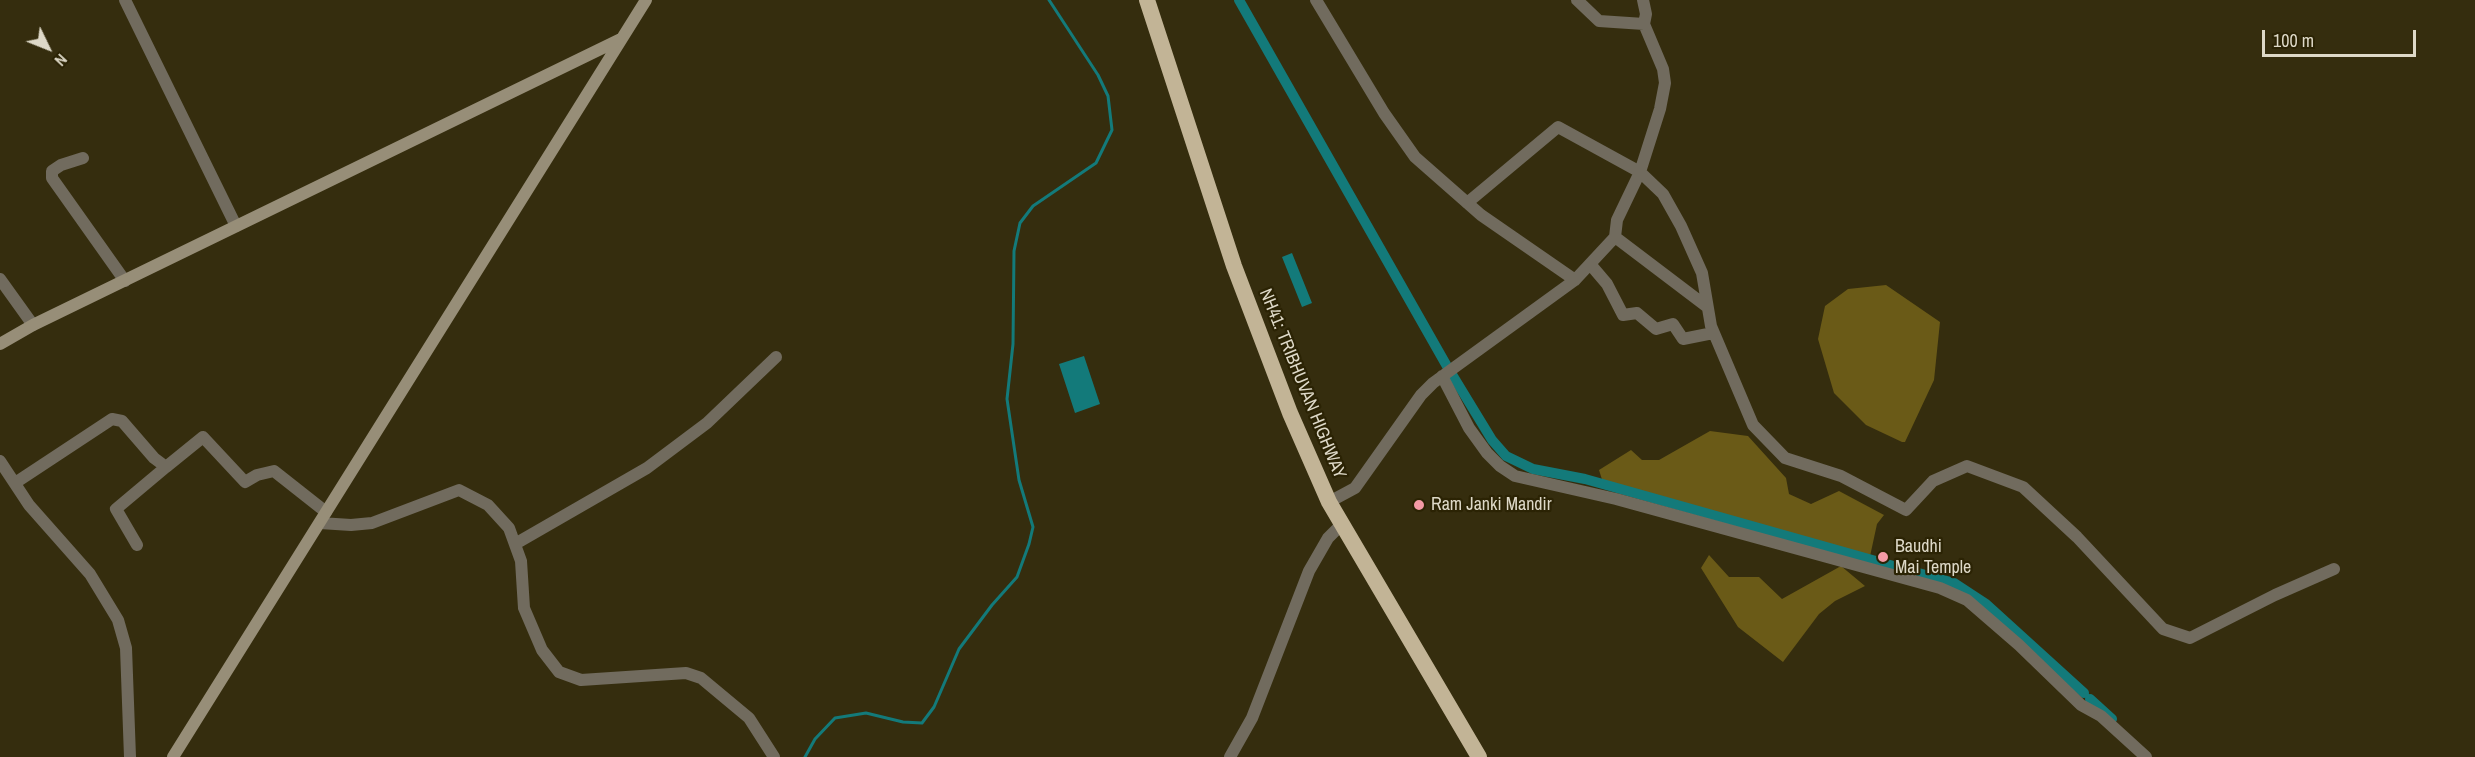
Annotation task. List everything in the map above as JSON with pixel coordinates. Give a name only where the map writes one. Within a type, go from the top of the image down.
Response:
[{"type":"highway","name":"NH41: TRIBHUVAN HIGHWAY","points":[[1147,0],[1234,266],[1290,413],[1329,502],[1479,757]]},
{"type":"main road","points":[[173,757],[646,0]]},
{"type":"main road","points":[[0,344],[33,325],[623,38]]},
{"type":"street","points":[[125,0],[236,226]]},
{"type":"street","points":[[1316,0],[1384,113],[1414,157],[1467,203],[1527,249],[1575,280]]},
{"type":"street","points":[[1577,0],[1599,21],[1644,24]]},
{"type":"street","points":[[1329,502],[1355,488],[1421,395],[1442,376],[1575,280],[1615,237],[1617,220],[1640,171],[1660,109],[1665,83],[1663,69],[1644,24],[1646,14],[1643,0]]},
{"type":"street","points":[[1467,203],[1558,128],[1640,171],[1663,194],[1682,226],[1702,273],[1706,306],[1713,333],[1753,425],[1785,458],[1841,476],[1906,510],[1933,481],[1967,465],[2023,487],[2077,537],[2163,629],[2190,638],[2334,568]]},
{"type":"street","points":[[83,158],[52,171],[52,178],[125,281]]},
{"type":"street","points":[[1615,237],[1706,306]]},
{"type":"street","points":[[1590,264],[1606,284],[1623,315],[1637,313],[1656,329],[1673,324],[1683,339],[1713,333]]},
{"type":"street","points":[[0,279],[33,325]]},
{"type":"street","points":[[515,544],[647,468],[707,423],[776,357]]},
{"type":"street","points":[[1442,376],[1469,428],[1487,453],[1515,476],[1616,499],[1940,588],[1967,600],[2019,645],[2081,705],[2101,716],[2146,757]]},
{"type":"street","points":[[15,483],[112,419],[122,421],[154,459],[166,467]]},
{"type":"street","points":[[137,545],[116,509],[203,437],[245,482],[257,475],[274,471],[323,517],[351,525],[372,523],[459,490],[488,506],[509,528],[521,561],[524,608],[542,650],[559,672],[581,680],[686,673],[701,678],[749,718],[774,757]]},
{"type":"street","points":[[0,461],[29,505],[90,574],[118,620],[126,648],[130,757]]},
{"type":"street","points":[[1230,757],[1252,718],[1309,571],[1328,537],[1341,525]]},
{"type":"shaded area","points":[[1886,285],[1940,322],[1934,380],[1905,442],[1866,425],[1834,393],[1818,339],[1825,306],[1848,289]]},
{"type":"shaded area","points":[[1710,431],[1748,436],[1786,478],[1789,494],[1811,504],[1839,491],[1884,515],[1877,524],[1869,561],[1605,489],[1599,470],[1631,450],[1642,460],[1659,460]]},
{"type":"shaded area","points":[[1709,555],[1729,577],[1759,577],[1782,599],[1841,566],[1865,586],[1835,601],[1819,614],[1783,662],[1738,627],[1701,568]]},
{"type":"water","points":[[1292,253],[1312,303],[1302,307],[1282,257]]},
{"type":"water","points":[[1084,356],[1100,404],[1075,413],[1059,364]]},
{"type":"waterway","points":[[805,757],[815,739],[835,718],[866,713],[903,722],[922,723],[934,707],[959,649],[992,605],[1017,577],[1029,544],[1033,527],[1019,480],[1007,399],[1013,344],[1014,251],[1020,223],[1033,206],[1096,163],[1112,130],[1108,96],[1098,75],[1049,0]]},
{"type":"waterway","points":[[1239,0],[1448,368]]},
{"type":"waterway","points":[[1453,376],[1492,440],[1506,456],[1533,469],[1585,479],[1954,583],[1986,604],[2084,693]]},
{"type":"waterway","points":[[2090,699],[2112,719]]},
{"type":"place","name":"Ram Janki Mandir","points":[[1419,505]]},
{"type":"place","name":"Baudhi Mai Temple","points":[[1883,557]]}]
